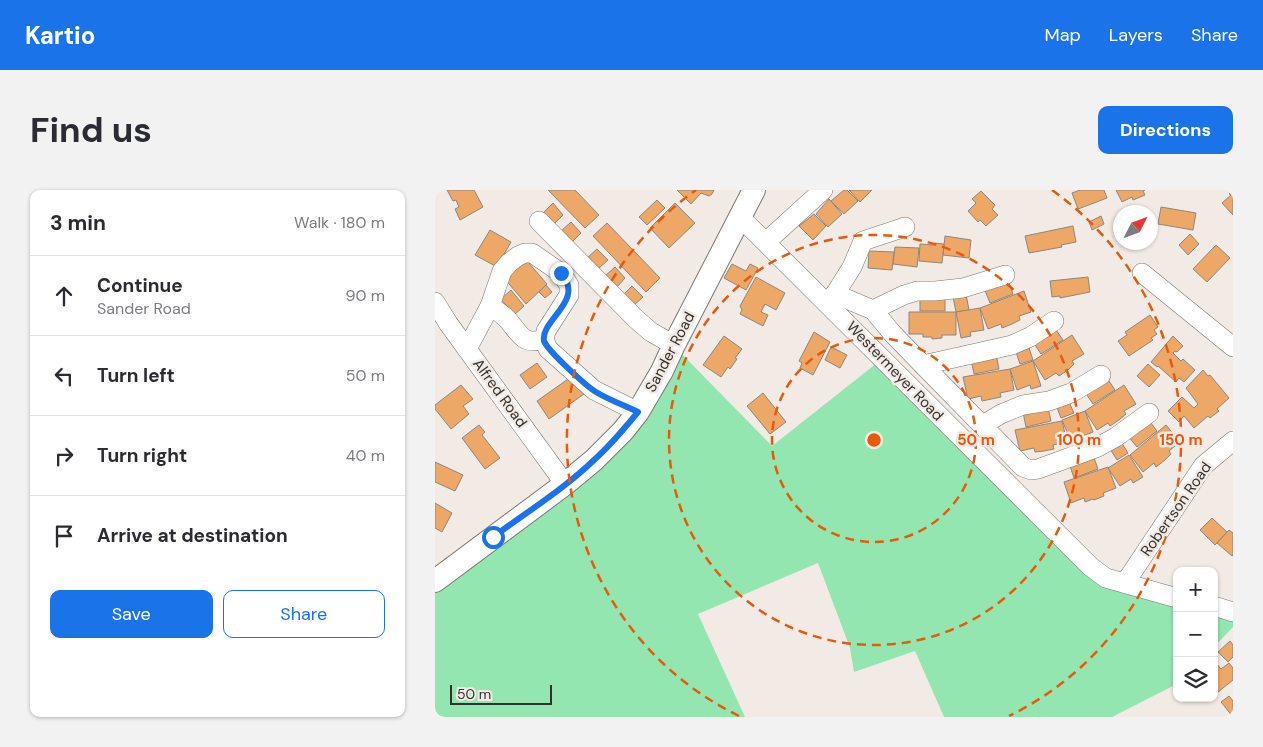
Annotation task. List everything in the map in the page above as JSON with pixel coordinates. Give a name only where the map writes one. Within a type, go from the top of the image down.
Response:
[{"type":"main road","name":"Sander Road","points":[[435,581],[440,575],[565,484],[594,460],[623,431],[638,412],[662,371],[754,190]]},
{"type":"street","points":[[766,242],[823,190]]},
{"type":"street","name":"Westermeyer Road","points":[[740,217],[832,299],[1001,478],[1091,567],[1106,578],[1173,597]]},
{"type":"street","points":[[539,221],[636,319],[651,332],[674,345]]},
{"type":"street","points":[[905,226],[863,241],[852,267],[832,299],[873,310],[892,334],[1023,467],[1039,470],[1098,447],[1116,437],[1149,412]]},
{"type":"street","points":[[467,349],[490,306],[500,277],[509,263],[525,253],[532,253],[561,273],[569,285],[569,296],[546,332],[544,339],[548,349],[594,390],[638,412]]},
{"type":"street","points":[[1143,273],[1233,347]]},
{"type":"street","points":[[873,310],[917,291],[963,288],[1005,275]]},
{"type":"street","name":"Alfred Road","points":[[435,302],[565,484]]},
{"type":"street","points":[[490,306],[508,320],[526,340],[531,342],[544,339]]},
{"type":"street","points":[[923,366],[1012,345],[1030,337],[1054,321]]},
{"type":"street","points":[[983,425],[1001,414],[1071,393],[1101,375]]},
{"type":"street","name":"Robertson Road","points":[[1125,583],[1203,466],[1233,441]]},
{"type":"street","points":[[1218,607],[1233,612]]},
{"type":"green space","points":[[673,345],[772,446],[882,359],[1091,568],[1173,597],[1173,686],[1112,717],[944,717],[915,651],[854,672],[850,648],[818,563],[698,614],[745,717],[435,717],[435,580],[593,461]]},
{"type":"green space","points":[[1218,607],[1233,612],[1233,627],[1218,643]]},
{"type":"building","points":[[447,190],[474,190],[483,207],[460,220],[455,209],[459,207],[456,200],[453,201]]},
{"type":"building","points":[[548,190],[575,190],[599,215],[585,228]]},
{"type":"building","points":[[677,190],[714,190],[709,196],[701,193],[691,204]]},
{"type":"building","points":[[844,190],[847,190],[858,201],[844,214],[831,201]]},
{"type":"building","points":[[849,190],[872,190],[860,202]]},
{"type":"building","points":[[1080,190],[1104,190],[1107,198],[1078,209],[1072,193]]},
{"type":"building","points":[[1116,190],[1145,190],[1143,191],[1145,195],[1133,200],[1132,197],[1122,202]]},
{"type":"building","points":[[1233,190],[1233,215],[1222,203],[1231,195],[1229,194]]},
{"type":"building","points":[[981,191],[995,205],[992,209],[998,215],[986,226],[980,220],[978,222],[968,211],[976,203],[972,199]]},
{"type":"building","points":[[829,199],[842,214],[828,227],[816,214]]},
{"type":"building","points":[[657,200],[665,208],[647,225],[639,217]]},
{"type":"building","points":[[553,203],[563,215],[554,224],[543,213]]},
{"type":"building","points":[[675,203],[695,223],[669,248],[650,228]]},
{"type":"building","points":[[1161,207],[1196,213],[1193,230],[1158,224]]},
{"type":"building","points":[[814,214],[826,226],[813,240],[799,226]]},
{"type":"building","points":[[1101,216],[1104,224],[1092,230],[1089,222]]},
{"type":"building","points":[[571,222],[581,233],[572,242],[561,231]]},
{"type":"building","points":[[607,223],[660,278],[646,292],[593,236]]},
{"type":"building","points":[[1073,226],[1076,242],[1061,245],[1062,247],[1029,253],[1025,236]]},
{"type":"building","points":[[490,230],[511,242],[497,267],[475,255]]},
{"type":"building","points":[[1190,234],[1199,244],[1188,255],[1179,245]]},
{"type":"building","points":[[945,236],[971,240],[969,258],[943,255]]},
{"type":"building","points":[[934,243],[944,244],[942,263],[919,261],[920,244],[934,245]]},
{"type":"building","points":[[1216,245],[1230,258],[1207,282],[1193,269]]},
{"type":"building","points":[[895,247],[919,248],[917,267],[893,264]]},
{"type":"building","points":[[597,249],[608,260],[598,269],[587,258]]},
{"type":"building","points":[[869,251],[894,252],[892,270],[868,268]]},
{"type":"building","points":[[527,261],[547,284],[526,304],[504,278]]},
{"type":"building","points":[[732,264],[746,271],[750,264],[758,268],[746,290],[724,278]]},
{"type":"building","points":[[615,267],[625,278],[616,288],[605,276]]},
{"type":"building","points":[[756,277],[785,293],[776,310],[765,304],[761,312],[768,315],[763,326],[740,314],[742,310],[740,306]]},
{"type":"building","points":[[1088,277],[1090,292],[1060,298],[1060,296],[1052,297],[1050,281]]},
{"type":"building","points":[[1008,280],[1013,294],[990,303],[984,288]]},
{"type":"building","points":[[546,285],[552,292],[545,298],[539,292]]},
{"type":"building","points":[[632,286],[643,297],[633,306],[623,295]]},
{"type":"building","points":[[511,290],[524,306],[514,315],[501,299]]},
{"type":"building","points":[[1024,291],[1031,312],[1019,316],[1020,320],[1002,328],[1001,324],[988,329],[980,308]]},
{"type":"building","points":[[966,294],[969,310],[956,312],[953,297]]},
{"type":"building","points":[[920,296],[945,296],[945,311],[920,311]]},
{"type":"building","points":[[980,308],[984,330],[970,332],[971,336],[961,338],[956,312]]},
{"type":"building","points":[[909,312],[956,312],[956,335],[942,335],[942,338],[932,339],[932,337],[923,337],[923,334],[909,334]]},
{"type":"building","points":[[1150,315],[1158,327],[1154,330],[1157,334],[1151,338],[1153,340],[1129,356],[1118,341],[1127,335],[1125,332]]},
{"type":"building","points":[[1054,327],[1063,340],[1041,354],[1033,342]]},
{"type":"building","points":[[814,332],[830,342],[813,375],[800,368],[802,363],[799,361]]},
{"type":"building","points":[[1072,335],[1084,354],[1072,361],[1074,364],[1059,376],[1056,373],[1045,380],[1033,361]]},
{"type":"building","points":[[724,336],[742,349],[730,369],[728,367],[721,377],[703,365]]},
{"type":"building","points":[[1173,336],[1183,346],[1173,353],[1195,370],[1184,382],[1179,378],[1176,382],[1151,362]]},
{"type":"building","points":[[1028,345],[1033,360],[1020,364],[1015,349]]},
{"type":"building","points":[[831,347],[847,355],[840,368],[825,360]]},
{"type":"building","points":[[996,354],[999,369],[974,374],[971,359]]},
{"type":"building","points":[[1033,361],[1041,386],[1031,389],[1030,385],[1017,390],[1010,369]]},
{"type":"building","points":[[537,363],[547,377],[530,389],[520,375]]},
{"type":"building","points":[[1148,364],[1160,375],[1149,387],[1137,376]]},
{"type":"building","points":[[1010,369],[1014,390],[1000,393],[1001,397],[982,401],[981,396],[968,399],[963,377]]},
{"type":"building","points":[[1203,370],[1208,376],[1210,375],[1229,398],[1217,409],[1219,411],[1210,418],[1208,416],[1194,428],[1184,416],[1179,422],[1168,411],[1182,397],[1194,408],[1198,404],[1186,388]]},
{"type":"building","points":[[571,377],[584,394],[549,419],[537,401]]},
{"type":"building","points":[[1107,378],[1115,390],[1093,404],[1085,392]]},
{"type":"building","points":[[461,385],[473,399],[463,406],[469,414],[451,429],[435,409],[435,405]]},
{"type":"building","points":[[1124,385],[1136,404],[1124,411],[1126,414],[1110,426],[1108,423],[1097,430],[1085,411]]},
{"type":"building","points":[[763,393],[786,422],[770,434],[747,406]]},
{"type":"building","points":[[1068,400],[1074,413],[1061,418],[1056,405]]},
{"type":"building","points":[[1048,407],[1051,421],[1026,427],[1023,412]]},
{"type":"building","points":[[1085,411],[1093,432],[1080,437],[1081,440],[1072,444],[1062,420]]},
{"type":"building","points":[[1148,419],[1157,431],[1137,447],[1127,435]]},
{"type":"building","points":[[1062,421],[1067,442],[1053,445],[1054,449],[1044,451],[1035,452],[1034,448],[1020,451],[1015,430]]},
{"type":"building","points":[[479,425],[485,432],[482,435],[500,458],[485,469],[462,438]]},
{"type":"building","points":[[1166,425],[1180,442],[1169,451],[1171,454],[1165,460],[1156,467],[1154,463],[1143,472],[1130,455]]},
{"type":"building","points":[[1120,440],[1128,453],[1117,460],[1109,447]]},
{"type":"building","points":[[1093,455],[1098,469],[1074,478],[1069,463]]},
{"type":"building","points":[[1129,455],[1143,477],[1133,483],[1131,479],[1120,486],[1108,468]]},
{"type":"building","points":[[435,462],[463,475],[455,491],[435,482]]},
{"type":"building","points":[[1108,467],[1116,488],[1103,493],[1104,496],[1094,500],[1085,502],[1084,498],[1071,503],[1064,482]]},
{"type":"building","points":[[435,503],[452,513],[442,532],[435,528]]},
{"type":"building","points":[[1212,518],[1227,532],[1215,545],[1200,530]]},
{"type":"building","points":[[1229,530],[1233,533],[1232,556],[1217,543]]},
{"type":"building","points":[[1230,641],[1233,645],[1233,657],[1228,662],[1218,652]]},
{"type":"building","points":[[1229,663],[1233,668],[1233,680],[1218,692],[1218,666],[1221,669]]},
{"type":"building","points":[[1229,696],[1233,701],[1233,717],[1221,702]]},
{"type":"route","points":[[493,537],[565,484],[594,460],[623,431],[638,412],[594,390],[548,349],[544,339],[546,332],[569,296],[569,285],[561,273]]}]
